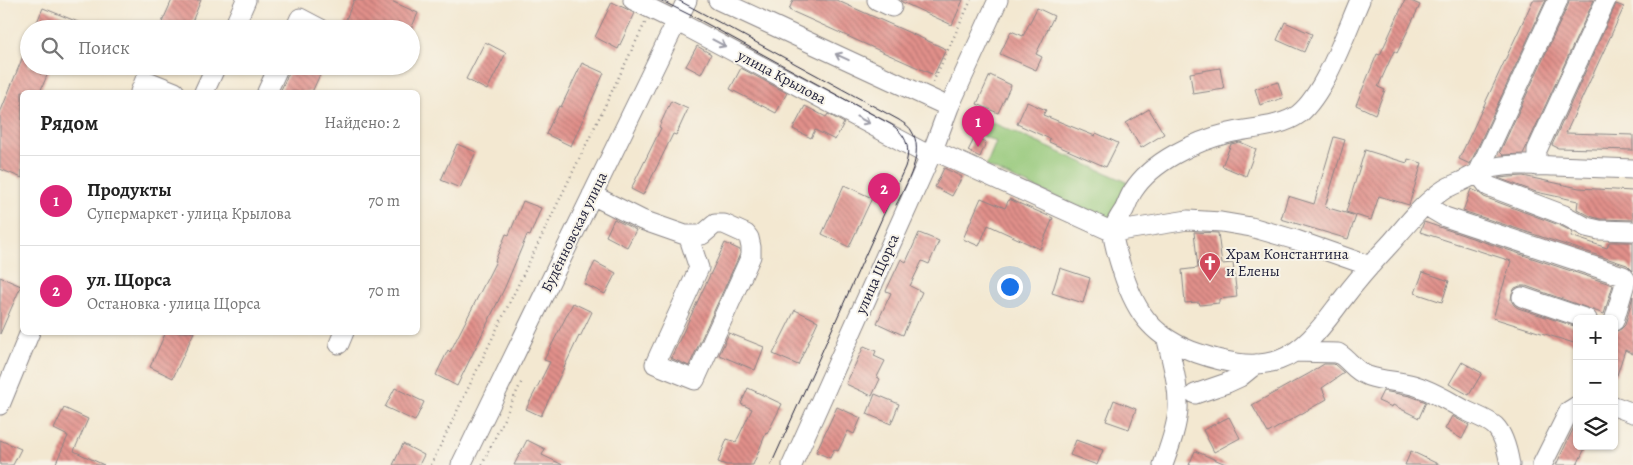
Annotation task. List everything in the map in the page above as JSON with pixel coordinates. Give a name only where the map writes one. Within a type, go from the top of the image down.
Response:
[{"type":"street","points":[[237,20],[246,0]]},
{"type":"street","name":"улица Крылова","points":[[633,0],[676,20],[932,153],[1113,232]]},
{"type":"street","name":"Будённовская улица","points":[[462,465],[687,0]]},
{"type":"street","points":[[718,0],[949,107]]},
{"type":"street","name":"улица Щорса","points":[[792,465],[932,153],[949,107],[998,0]]},
{"type":"street","points":[[1360,0],[1327,75],[1310,104],[1301,112],[1292,119],[1282,123],[1226,134],[1181,151],[1164,161],[1133,190],[1113,232],[1118,257],[1132,297],[1139,310],[1150,325],[1167,340],[1218,360],[1256,364],[1281,359],[1294,352],[1316,334],[1370,266],[1421,208],[1445,189],[1486,169],[1504,166],[1633,169]]},
{"type":"street","points":[[1478,173],[1558,0]]},
{"type":"street","points":[[1537,166],[1537,150],[1606,0]]},
{"type":"street","points":[[205,90],[212,75]]},
{"type":"street","points":[[268,90],[275,75]]},
{"type":"street","points":[[141,90],[145,80],[170,90]]},
{"type":"street","points":[[1478,173],[1488,186],[1564,215],[1586,226],[1599,230],[1633,231]]},
{"type":"street","points":[[592,195],[642,220],[688,235],[702,235],[715,224],[724,224],[746,234],[749,238],[751,256],[695,380],[656,364],[699,268],[688,235]]},
{"type":"street","points":[[1428,203],[1433,210],[1445,217],[1623,276],[1626,280],[1625,287],[1616,315]]},
{"type":"street","points":[[1113,232],[1177,221],[1221,222],[1251,227],[1296,240],[1370,266]]},
{"type":"street","points":[[1522,297],[1575,315]]},
{"type":"street","points":[[0,405],[29,335]]},
{"type":"street","points":[[1163,465],[1171,443],[1178,410],[1176,382],[1167,340]]},
{"type":"street","points":[[1294,352],[1338,353],[1362,373],[1378,379],[1414,385],[1484,420],[1499,432],[1508,453],[1510,465]]},
{"type":"street","points":[[1178,410],[1203,384],[1218,360]]},
{"type":"street","points":[[1195,394],[1227,384],[1240,377],[1256,364]]},
{"type":"street","points":[[1618,407],[1633,413]]},
{"type":"street","points":[[1542,465],[1573,409]]},
{"type":"path","points":[[930,88],[971,0]]},
{"type":"path","points":[[431,465],[651,9]]},
{"type":"green space","points":[[966,111],[1127,182],[1110,221],[986,166],[996,142],[960,125]]},
{"type":"building","points":[[172,0],[201,0],[193,20],[163,20]]},
{"type":"building","points":[[354,0],[389,0],[418,13],[415,20],[346,20]]},
{"type":"building","points":[[793,0],[836,0],[946,49],[934,75],[789,10]]},
{"type":"building","points":[[901,0],[963,0],[952,25]]},
{"type":"building","points":[[1405,0],[1420,5],[1397,53],[1394,51],[1378,87],[1385,90],[1375,114],[1356,105],[1377,54],[1380,55]]},
{"type":"building","points":[[1533,0],[1546,0],[1470,164],[1459,159]]},
{"type":"building","points":[[1569,0],[1594,0],[1523,154],[1503,155],[1500,152]]},
{"type":"building","points":[[612,2],[635,13],[618,49],[595,37]]},
{"type":"building","points":[[1616,4],[1624,7],[1566,133],[1633,135],[1633,150],[1558,148],[1552,145]]},
{"type":"building","points":[[43,8],[73,20],[38,20]]},
{"type":"building","points":[[1037,8],[1054,16],[1036,54],[1042,57],[1036,70],[1000,54],[1011,31],[1023,36]]},
{"type":"building","points":[[1285,22],[1312,34],[1304,52],[1277,40]]},
{"type":"building","points":[[485,42],[506,53],[487,90],[466,79]]},
{"type":"building","points":[[697,46],[711,54],[701,74],[686,66]]},
{"type":"building","points":[[582,63],[604,73],[571,146],[546,134]]},
{"type":"building","points":[[20,64],[20,75],[47,75],[41,90],[20,90],[20,177],[0,169],[0,113]]},
{"type":"building","points":[[741,68],[787,93],[776,113],[730,89]]},
{"type":"building","points":[[1220,68],[1224,89],[1193,94],[1190,73]]},
{"type":"building","points":[[288,75],[320,75],[313,90],[281,90]]},
{"type":"building","points":[[990,75],[1011,85],[998,113],[977,104]]},
{"type":"building","points":[[1278,82],[1283,98],[1260,105],[1255,89]]},
{"type":"building","points":[[671,101],[688,109],[676,135],[673,134],[643,195],[631,189],[661,128],[659,127]]},
{"type":"building","points":[[1027,102],[1046,110],[1043,115],[1095,136],[1096,133],[1118,143],[1106,167],[1049,142],[1050,139],[1017,124]]},
{"type":"building","points":[[805,106],[826,117],[828,114],[844,123],[835,140],[815,130],[811,138],[793,129]]},
{"type":"building","points":[[1149,109],[1164,134],[1141,148],[1126,123]]},
{"type":"building","points":[[975,137],[986,142],[980,157],[968,151]]},
{"type":"building","points":[[1334,137],[1345,140],[1325,207],[1356,216],[1348,239],[1281,219],[1288,196],[1314,204]]},
{"type":"building","points":[[1240,142],[1256,149],[1246,176],[1222,166],[1231,144]]},
{"type":"building","points":[[457,144],[476,152],[460,188],[441,180]]},
{"type":"building","points":[[1365,150],[1407,163],[1408,159],[1422,163],[1409,205],[1379,196],[1371,220],[1346,212]]},
{"type":"building","points":[[944,168],[962,177],[952,196],[935,187]]},
{"type":"building","points":[[1523,176],[1579,188],[1633,191],[1633,220],[1600,219],[1590,216],[1577,209],[1578,201],[1536,192],[1498,178]]},
{"type":"building","points":[[844,185],[872,198],[849,247],[822,234]]},
{"type":"building","points":[[1471,189],[1484,197],[1559,225],[1573,232],[1571,236],[1607,248],[1609,242],[1633,242],[1633,271],[1627,265],[1463,211]]},
{"type":"building","points":[[981,198],[1005,208],[1009,199],[1053,218],[1040,249],[988,225],[979,246],[963,239]]},
{"type":"building","points":[[523,201],[541,208],[530,236],[527,235],[505,287],[457,386],[436,375],[448,350],[450,352],[496,261],[506,234],[509,235]]},
{"type":"building","points":[[614,219],[636,230],[627,247],[606,236]]},
{"type":"building","points":[[1424,222],[1613,285],[1604,314],[1526,286],[1520,286],[1515,288],[1512,293],[1511,300],[1514,305],[1518,308],[1573,326],[1573,343],[1493,318],[1511,261],[1420,232]]},
{"type":"building","points":[[1194,232],[1218,233],[1222,264],[1233,263],[1237,297],[1219,299],[1219,303],[1200,305],[1199,302],[1185,303],[1182,270],[1198,268]]},
{"type":"building","points":[[919,233],[939,241],[929,264],[922,261],[910,286],[922,292],[903,335],[877,323],[891,293],[886,291],[901,259],[906,262]]},
{"type":"building","points":[[725,243],[740,250],[740,254],[689,366],[671,358]]},
{"type":"building","points":[[595,262],[616,273],[605,294],[584,284]]},
{"type":"building","points":[[1060,268],[1090,278],[1083,303],[1052,293]]},
{"type":"building","points":[[1423,272],[1449,281],[1442,302],[1415,293]]},
{"type":"building","points":[[0,277],[20,286],[20,288],[0,334]]},
{"type":"building","points":[[1633,296],[1633,354],[1625,350],[1618,372],[1618,330],[1625,325]]},
{"type":"building","points":[[573,303],[592,312],[541,416],[526,409],[550,362],[544,360]]},
{"type":"building","points":[[795,310],[818,321],[798,365],[773,354]]},
{"type":"building","points":[[729,333],[764,347],[755,370],[719,355]]},
{"type":"building","points":[[165,335],[193,335],[173,378],[150,367]]},
{"type":"building","points":[[864,346],[876,351],[874,356],[885,361],[877,377],[880,379],[872,396],[846,384]]},
{"type":"building","points":[[1462,362],[1482,373],[1469,395],[1449,384]]},
{"type":"building","points":[[1324,364],[1334,364],[1344,373],[1322,388],[1327,399],[1268,433],[1252,405]]},
{"type":"building","points":[[395,388],[424,402],[415,421],[385,407]]},
{"type":"building","points":[[748,388],[782,404],[766,433],[753,465],[726,465],[718,462],[727,439],[736,442],[752,409],[741,404]]},
{"type":"building","points":[[1383,391],[1410,396],[1426,402],[1419,418],[1393,405],[1392,407],[1378,401]]},
{"type":"building","points":[[875,394],[899,404],[891,424],[867,414]]},
{"type":"building","points":[[1114,400],[1136,409],[1129,429],[1106,421]]},
{"type":"building","points":[[837,407],[861,418],[854,434],[848,431],[838,451],[834,449],[830,458],[816,452]]},
{"type":"building","points":[[64,408],[88,419],[74,451],[104,465],[55,465],[68,436],[54,429]]},
{"type":"building","points":[[1452,416],[1469,425],[1462,439],[1445,429]]},
{"type":"building","points":[[1229,417],[1240,438],[1214,452],[1203,430]]},
{"type":"building","points":[[1573,429],[1573,450],[1584,450],[1577,465],[1556,465]]},
{"type":"building","points":[[0,440],[21,449],[13,465],[0,465]]},
{"type":"building","points":[[527,440],[545,449],[542,455],[563,465],[514,465]]},
{"type":"building","points":[[1076,440],[1103,450],[1097,465],[1070,455]]},
{"type":"building","points":[[403,444],[424,455],[419,465],[393,465]]},
{"type":"building","points":[[1195,451],[1228,465],[1189,465]]},
{"type":"building","points":[[1411,451],[1440,465],[1405,465]]},
{"type":"tram line","points":[[660,0],[892,125],[901,134],[906,143],[908,154],[905,167],[771,465]]},
{"type":"tram line","points":[[678,0],[909,127],[915,139],[915,158],[909,178],[896,205]]},
{"type":"place","name":"Продукты","points":[[978,147]]},
{"type":"place","name":"ул. Щорса","points":[[884,214]]},
{"type":"place","name":"Храм Константина и Елены","points":[[1210,282]]}]
